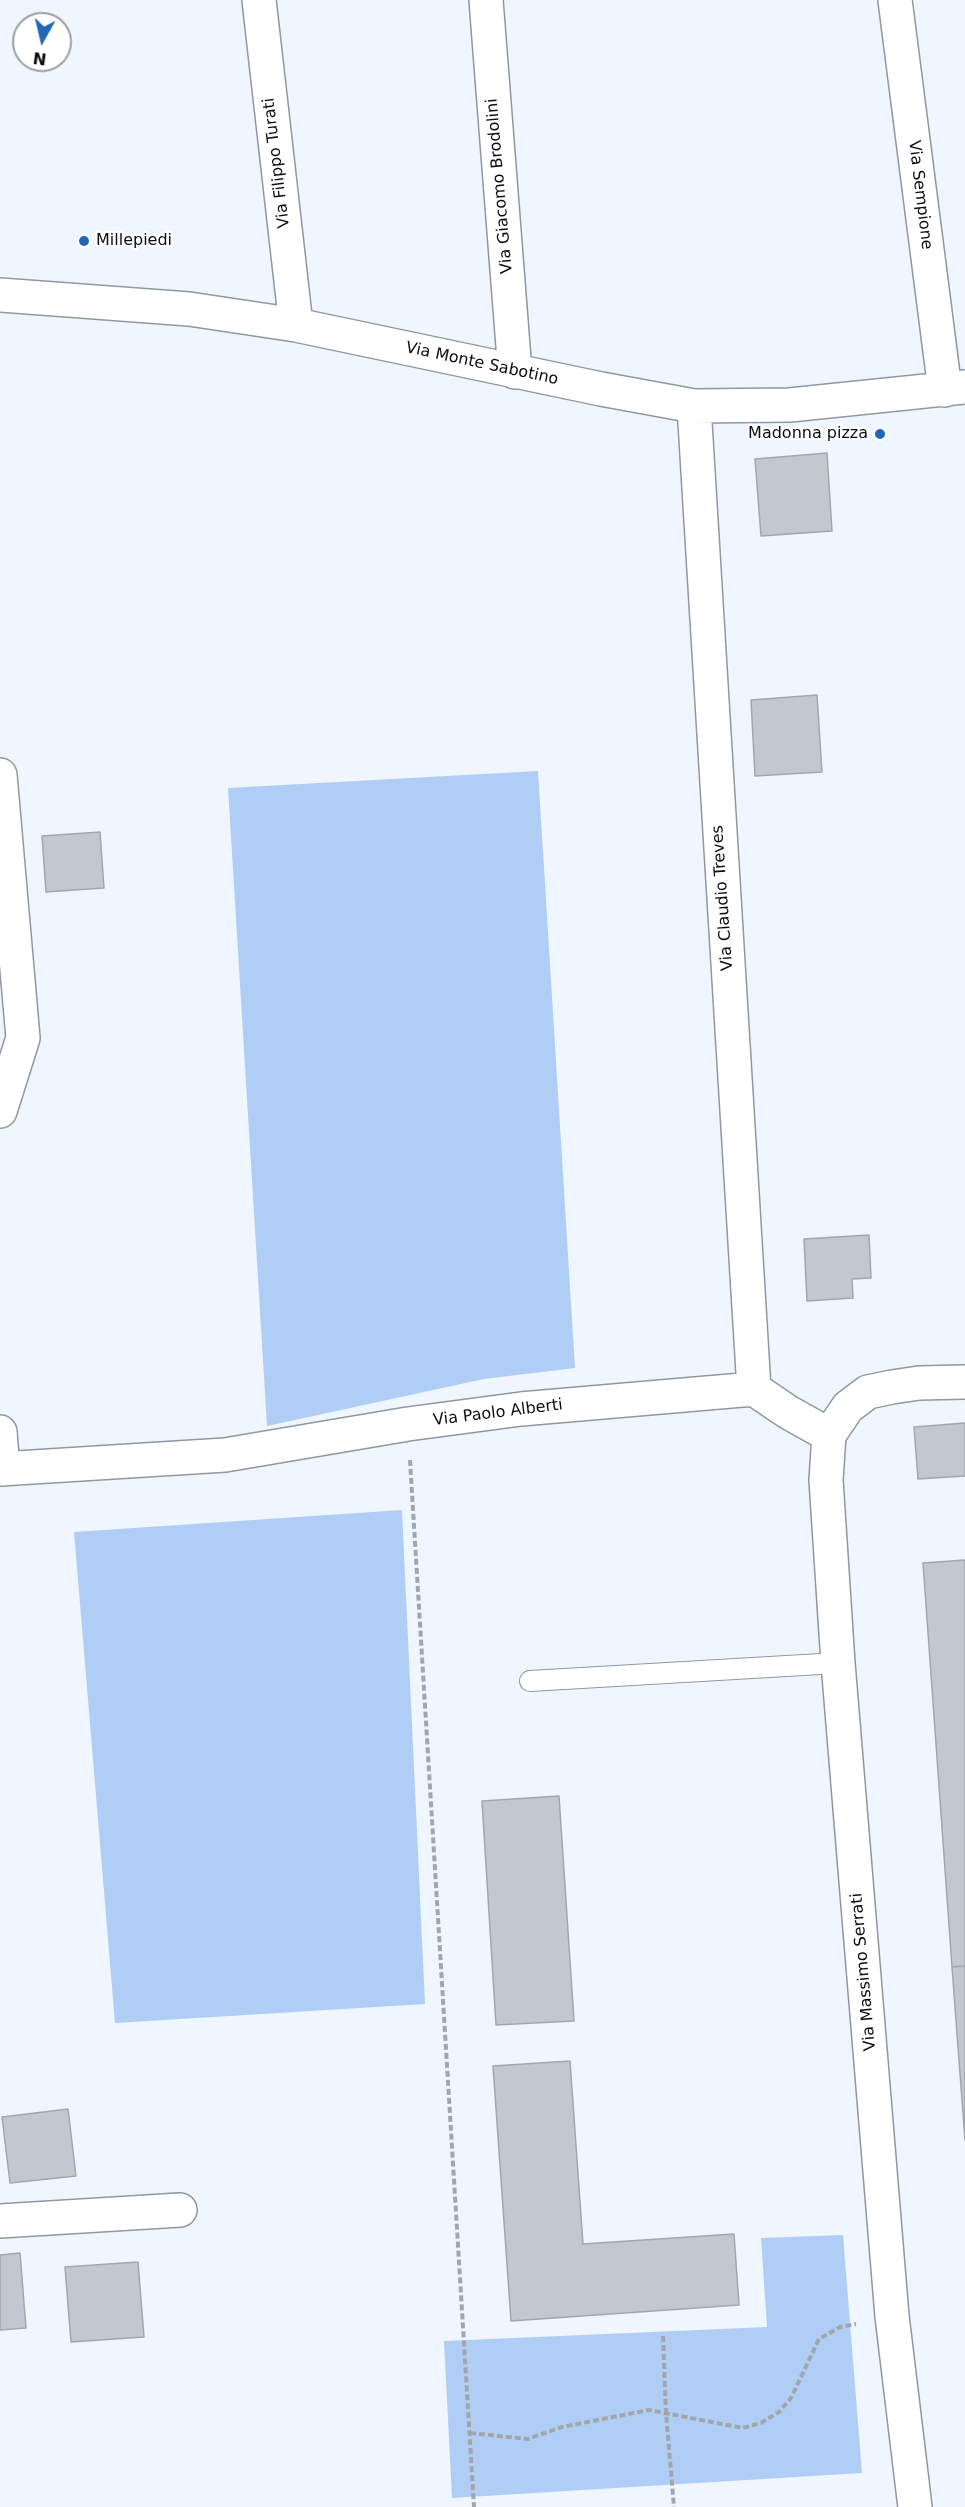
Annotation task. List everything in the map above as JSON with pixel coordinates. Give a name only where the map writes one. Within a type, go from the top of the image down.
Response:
[{"type":"street","name":"Via Filippo Turati","points":[[259,0],[296,325]]},
{"type":"street","name":"Via Giacomo Brodolini","points":[[486,0],[515,372]]},
{"type":"street","name":"Via Sempione","points":[[895,0],[955,388]]},
{"type":"street","name":"Via Monte Sabotino","points":[[0,295],[189,309],[296,325],[515,372],[694,406],[790,405],[955,388]]},
{"type":"street","name":"Via Claudio Treves","points":[[694,406],[754,1389]]},
{"type":"street","points":[[0,775],[23,1038],[0,1111]]},
{"type":"street","points":[[754,1389],[788,1412],[829,1435],[848,1407],[868,1392],[919,1383],[965,1382]]},
{"type":"street","name":"Via Paolo Alberti","points":[[1,1469],[225,1455],[408,1424],[521,1409],[754,1389]]},
{"type":"street","points":[[0,1432],[1,1469]]},
{"type":"street","name":"Via Massimo Serrati","points":[[829,1435],[826,1479],[838,1663],[892,2316],[915,2507]]},
{"type":"street","points":[[0,2221],[180,2210]]},
{"type":"lane","points":[[530,1681],[838,1663]]},
{"type":"path","points":[[408,1424],[474,2507]]},
{"type":"path","points":[[470,2433],[528,2439],[562,2427],[649,2410],[695,2418],[719,2426],[743,2428],[761,2423],[779,2412],[791,2398],[819,2339],[840,2327],[892,2316]]},
{"type":"path","points":[[663,2336],[666,2413],[674,2507]]},
{"type":"shaded area","points":[[538,771],[575,1368],[484,1379],[267,1426],[228,788]]},
{"type":"shaded area","points":[[402,1510],[425,2004],[115,2023],[74,1532]]},
{"type":"shaded area","points":[[843,2235],[862,2473],[452,2498],[444,2341],[767,2327],[761,2238]]},
{"type":"building","points":[[827,453],[832,531],[761,536],[755,459]]},
{"type":"building","points":[[817,695],[822,772],[755,776],[751,700]]},
{"type":"building","points":[[100,832],[104,888],[46,892],[42,836]]},
{"type":"building","points":[[869,1235],[871,1278],[852,1279],[853,1298],[807,1301],[804,1239]]},
{"type":"building","points":[[965,1423],[965,1476],[918,1479],[914,1427]]},
{"type":"building","points":[[965,1560],[965,1966],[952,1967],[923,1563]]},
{"type":"building","points":[[559,1796],[574,2021],[496,2025],[482,1801]]},
{"type":"building","points":[[965,1966],[965,2140],[952,1967]]},
{"type":"building","points":[[570,2061],[583,2244],[734,2234],[739,2305],[511,2321],[493,2066]]},
{"type":"building","points":[[68,2109],[76,2176],[10,2183],[2,2117]]},
{"type":"building","points":[[20,2253],[26,2328],[0,2330],[0,2255]]},
{"type":"building","points":[[138,2262],[144,2337],[71,2342],[65,2267]]},
{"type":"place","name":"Millepiedi","points":[[84,241]]},
{"type":"place","name":"Madonna pizza","points":[[880,434]]}]
